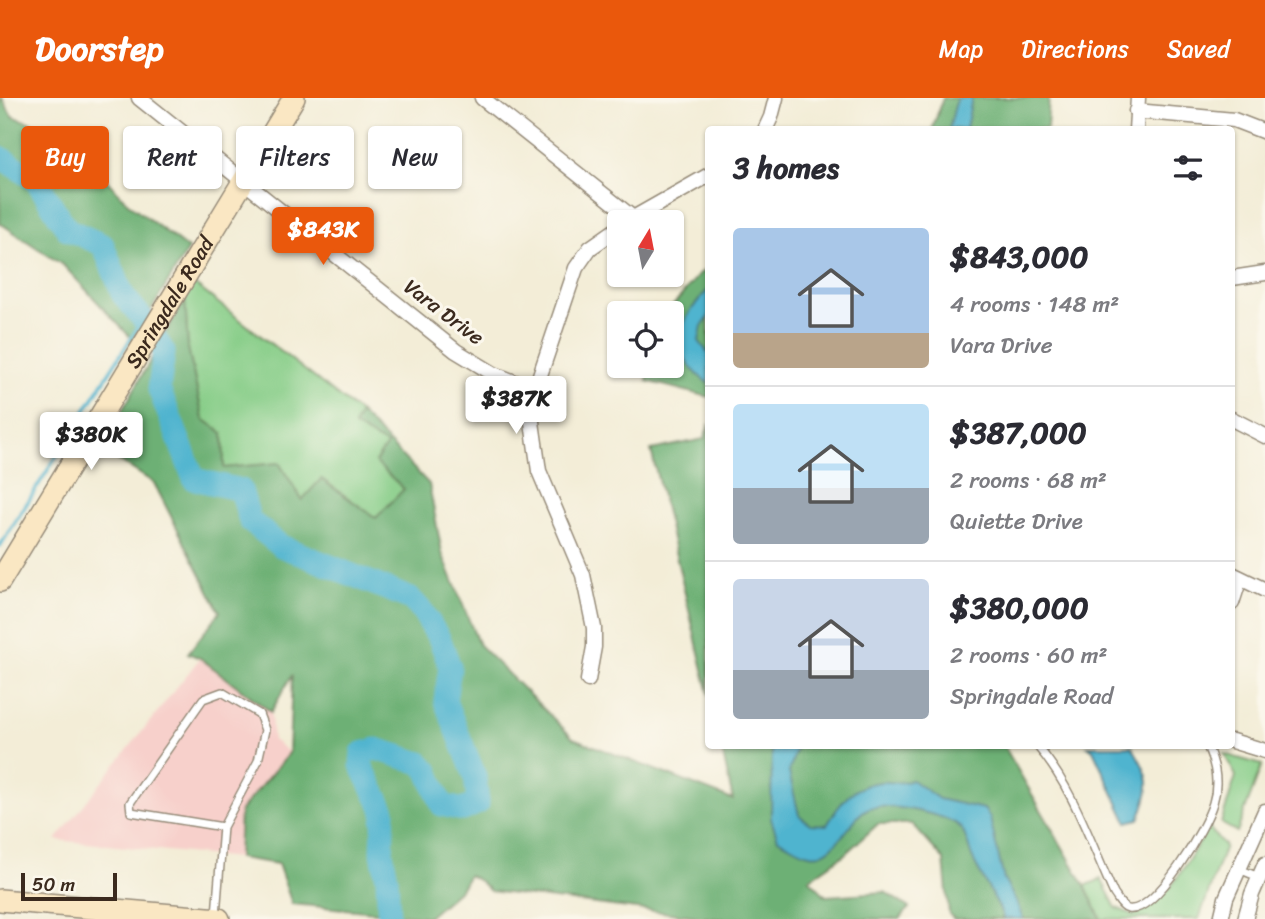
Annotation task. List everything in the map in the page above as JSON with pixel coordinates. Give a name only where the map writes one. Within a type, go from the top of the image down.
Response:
[{"type":"street","name":"Vara Drive","points":[[139,98],[236,174]]},
{"type":"street","name":"Springdale Road","points":[[277,126],[294,98]]},
{"type":"street","points":[[482,98],[618,210]]},
{"type":"street","points":[[766,126],[776,98]]},
{"type":"street","points":[[1136,126],[1137,104],[1234,120],[1265,132]]},
{"type":"street","points":[[648,210],[705,177]]},
{"type":"street","name":"Springdale Road","points":[[0,581],[238,189]]},
{"type":"street","name":"Vara Drive","points":[[254,189],[456,351],[494,374],[535,390]]},
{"type":"street","points":[[588,680],[594,647],[594,628],[583,575],[539,471],[531,422],[535,390],[576,268],[590,248],[607,236]]},
{"type":"street","points":[[1235,278],[1265,273]]},
{"type":"street","points":[[1235,421],[1265,436]]},
{"type":"street","points":[[1236,576],[1265,590]]},
{"type":"street","points":[[1235,742],[1265,751]]},
{"type":"street","points":[[1222,919],[1226,898],[1265,811]]},
{"type":"street","points":[[1245,919],[1263,874]]},
{"type":"street","points":[[0,900],[217,919]]},
{"type":"lane","points":[[217,919],[223,827],[258,761],[265,730],[258,714],[222,692],[203,699],[130,803],[131,812],[223,827]]},
{"type":"lane","points":[[1040,749],[1068,791],[1114,894],[1122,906],[1130,910],[1143,906],[1170,879],[1194,845],[1213,803],[1216,780],[1213,758],[1208,749]]},
{"type":"lane","points":[[1239,869],[1263,874]]},
{"type":"shaded area","points":[[200,658],[271,712],[273,740],[290,753],[240,811],[238,858],[56,840]]},
{"type":"green space","points":[[2,98],[12,116],[39,126],[21,126],[21,189],[109,189],[109,183],[128,203],[188,249],[133,340],[64,266],[0,223]]},
{"type":"green space","points":[[943,98],[1049,98],[1047,126],[933,126]]},
{"type":"green space","points":[[705,271],[705,396],[647,381],[647,378],[684,378],[684,301],[677,301],[700,273]]},
{"type":"green space","points":[[194,284],[360,413],[354,426],[388,445],[405,490],[376,518],[322,479],[303,501],[279,463],[224,468],[223,433],[203,419],[188,348],[185,298]]},
{"type":"green space","points":[[185,298],[188,348],[203,419],[223,433],[224,468],[279,463],[302,500],[321,479],[376,518],[404,489],[375,462],[387,445],[354,426],[360,413],[429,484],[442,553],[479,645],[573,738],[733,800],[722,749],[1006,749],[1085,886],[1101,919],[954,919],[949,914],[944,860],[912,824],[878,824],[845,854],[809,879],[826,896],[885,892],[909,908],[900,919],[718,919],[490,891],[469,875],[460,889],[428,917],[292,904],[278,864],[238,858],[240,811],[289,753],[292,675],[271,712],[200,658],[188,653],[220,612],[154,483],[101,449]]},
{"type":"green space","points":[[705,436],[705,678],[651,450],[704,439]]},
{"type":"green space","points":[[1224,754],[1262,765],[1237,832],[1221,823],[1236,776]]},
{"type":"green space","points":[[1208,827],[1225,846],[1199,919],[1101,919],[1085,886],[1101,879],[1116,908],[1134,915],[1147,908],[1168,889],[1186,865]]},
{"type":"water","points":[[957,98],[972,98],[967,126],[950,126]]},
{"type":"water","points":[[705,293],[705,322],[699,341],[705,349],[705,381],[695,372],[684,356],[684,322]]},
{"type":"water","points":[[772,749],[796,749],[789,772],[799,815],[810,824],[827,825],[848,796],[862,787],[880,782],[899,783],[912,780],[939,799],[984,809],[990,818],[1004,880],[1023,919],[1004,919],[976,865],[962,830],[954,822],[900,808],[875,807],[859,815],[831,847],[817,855],[801,851],[778,839],[771,819]]},
{"type":"water","points":[[1134,749],[1148,781],[1147,797],[1139,819],[1127,822],[1093,750]]},
{"type":"waterway","points":[[0,157],[36,180],[67,229],[103,245],[123,295],[143,319],[164,352],[159,389],[194,479],[241,490],[250,521],[281,546],[411,599],[423,612],[440,640],[450,667],[445,701],[475,776],[478,803],[463,810],[442,805],[428,771],[421,763],[376,749],[362,753],[361,765],[384,811],[382,853],[387,878],[389,919]]},
{"type":"waterway","points":[[0,546],[143,319]]}]
